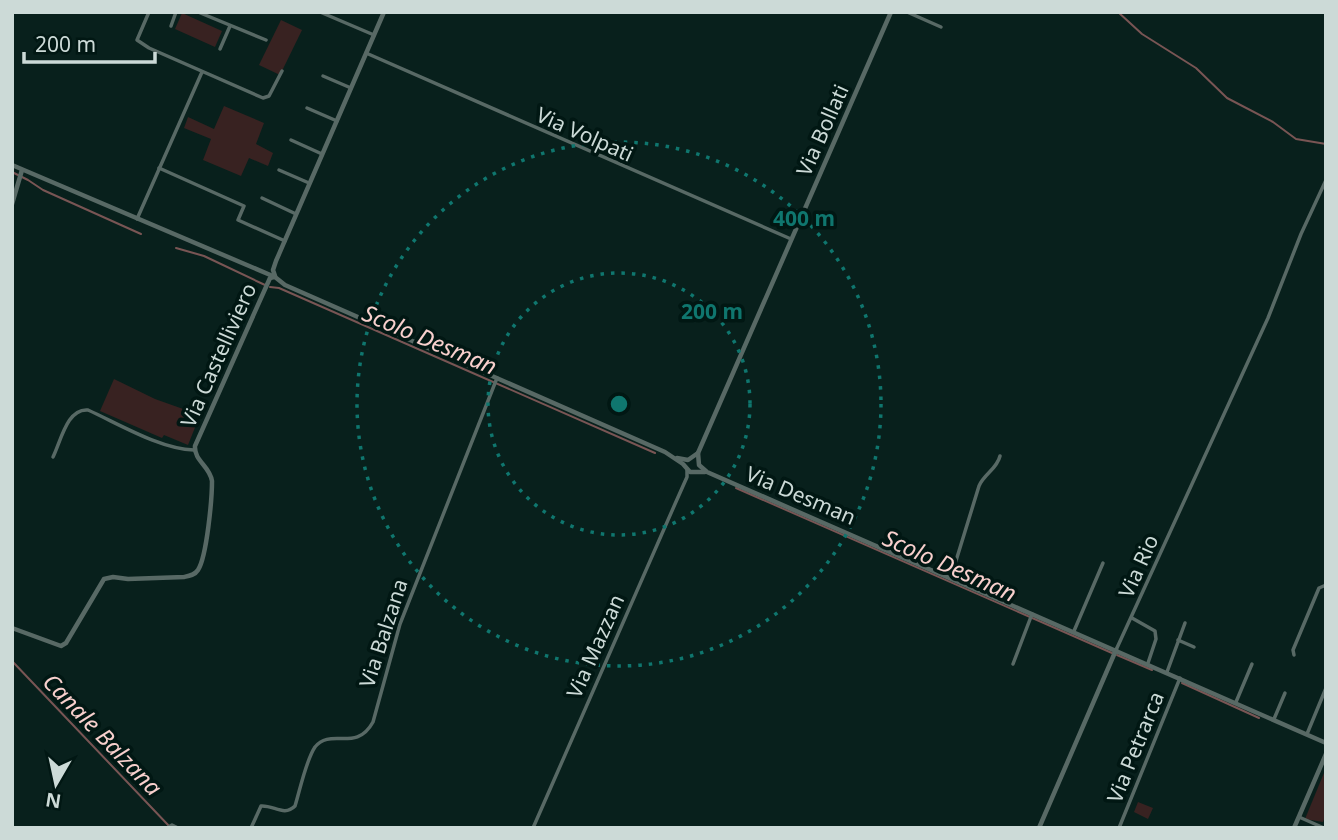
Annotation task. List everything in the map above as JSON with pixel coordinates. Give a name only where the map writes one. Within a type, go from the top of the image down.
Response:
[{"type":"street","points":[[149,12],[137,40],[202,72],[266,98],[271,94],[282,71]]},
{"type":"street","points":[[170,26],[177,12]]},
{"type":"street","points":[[198,12],[266,40]]},
{"type":"street","points":[[320,12],[374,35]]},
{"type":"street","name":"Via Castelliviero","points":[[194,450],[270,278],[275,277],[274,266],[384,12]]},
{"type":"street","name":"Via Bollati","points":[[698,463],[698,453],[891,12]]},
{"type":"street","points":[[908,12],[941,27]]},
{"type":"street","points":[[220,49],[230,26]]},
{"type":"street","name":"Via Volpati","points":[[366,53],[791,241]]},
{"type":"street","points":[[138,219],[202,72]]},
{"type":"street","points":[[323,76],[351,88]]},
{"type":"street","points":[[307,108],[337,121]]},
{"type":"street","points":[[291,140],[322,154]]},
{"type":"street","name":"Via Desman","points":[[12,165],[275,277],[285,285],[496,381],[676,458],[698,463],[707,472],[951,577],[1031,616],[1074,631],[1115,653],[1147,663],[1326,743]]},
{"type":"street","points":[[159,168],[244,206],[238,220],[285,241]]},
{"type":"street","points":[[279,170],[310,184]]},
{"type":"street","points":[[12,204],[22,171]]},
{"type":"street","name":"Via Rio","points":[[1039,828],[1115,653],[1268,318],[1301,234],[1326,180]]},
{"type":"street","points":[[262,198],[296,214]]},
{"type":"street","name":"Via Balzana","points":[[251,828],[261,806],[285,811],[290,811],[295,806],[312,755],[320,743],[334,738],[359,737],[367,732],[373,722],[400,624],[496,381]]},
{"type":"street","name":"Via Castelliviero","points":[[12,628],[61,646],[66,643],[101,583],[108,577],[184,578],[196,573],[204,550],[212,481],[211,472],[194,450],[182,449],[139,434],[81,409],[72,415],[53,457]]},
{"type":"street","name":"Via Bollati","points":[[689,460],[698,453]]},
{"type":"street","points":[[951,577],[981,481],[997,464],[1000,456]]},
{"type":"street","name":"Via Desman","points":[[676,458],[694,472],[707,472]]},
{"type":"street","points":[[686,468],[689,460]]},
{"type":"street","points":[[694,472],[698,463]]},
{"type":"street","name":"Via Mazzan","points":[[533,828],[687,477],[686,468]]},
{"type":"street","name":"Via Mazzan","points":[[687,477],[694,472]]},
{"type":"street","points":[[1074,631],[1103,563]]},
{"type":"street","points":[[1294,655],[1293,650],[1319,588],[1326,585]]},
{"type":"street","points":[[1013,664],[1031,616]]},
{"type":"street","points":[[1132,618],[1155,631],[1156,639],[1147,663]]},
{"type":"street","points":[[1167,672],[1185,623]]},
{"type":"street","points":[[1178,640],[1194,647]]},
{"type":"street","points":[[1236,702],[1252,664]]},
{"type":"street","name":"Via Petrarca","points":[[1119,828],[1180,678]]},
{"type":"street","points":[[1307,734],[1326,688]]},
{"type":"street","points":[[1274,719],[1285,693]]},
{"type":"street","points":[[1294,828],[1326,754]]},
{"type":"street","points":[[1299,817],[1324,828]]},
{"type":"street","points":[[168,827],[174,825],[178,828]]},
{"type":"shaded area","points":[[182,13],[222,31],[215,47],[175,29]]},
{"type":"shaded area","points":[[281,20],[302,30],[280,75],[259,65]]},
{"type":"shaded area","points":[[224,106],[264,123],[256,144],[273,153],[268,166],[249,158],[241,176],[203,160],[211,139],[184,128],[188,117],[214,129]]},
{"type":"shaded area","points":[[114,379],[155,399],[200,415],[188,445],[164,435],[162,438],[100,411]]},
{"type":"shaded area","points":[[1326,768],[1326,814],[1323,822],[1305,819]]},
{"type":"shaded area","points":[[1138,802],[1153,808],[1148,819],[1134,812]]},
{"type":"waterway","points":[[1118,12],[1142,34],[1196,68],[1227,98],[1273,122],[1296,139],[1326,144]]},
{"type":"waterway","name":"Scolo Desman","points":[[12,172],[43,190],[141,234]]},
{"type":"waterway","name":"Scolo Desman","points":[[176,248],[204,256],[265,285]]},
{"type":"waterway","name":"Scolo Desman","points":[[270,287],[279,288],[655,453]]},
{"type":"waterway","name":"Scolo Desman","points":[[736,488],[1112,653]]},
{"type":"waterway","name":"Scolo Desman","points":[[1117,655],[1152,670]]},
{"type":"waterway","name":"Canale Balzana","points":[[12,661],[170,827]]},
{"type":"waterway","name":"Scolo Desman","points":[[1182,683],[1259,718]]}]
